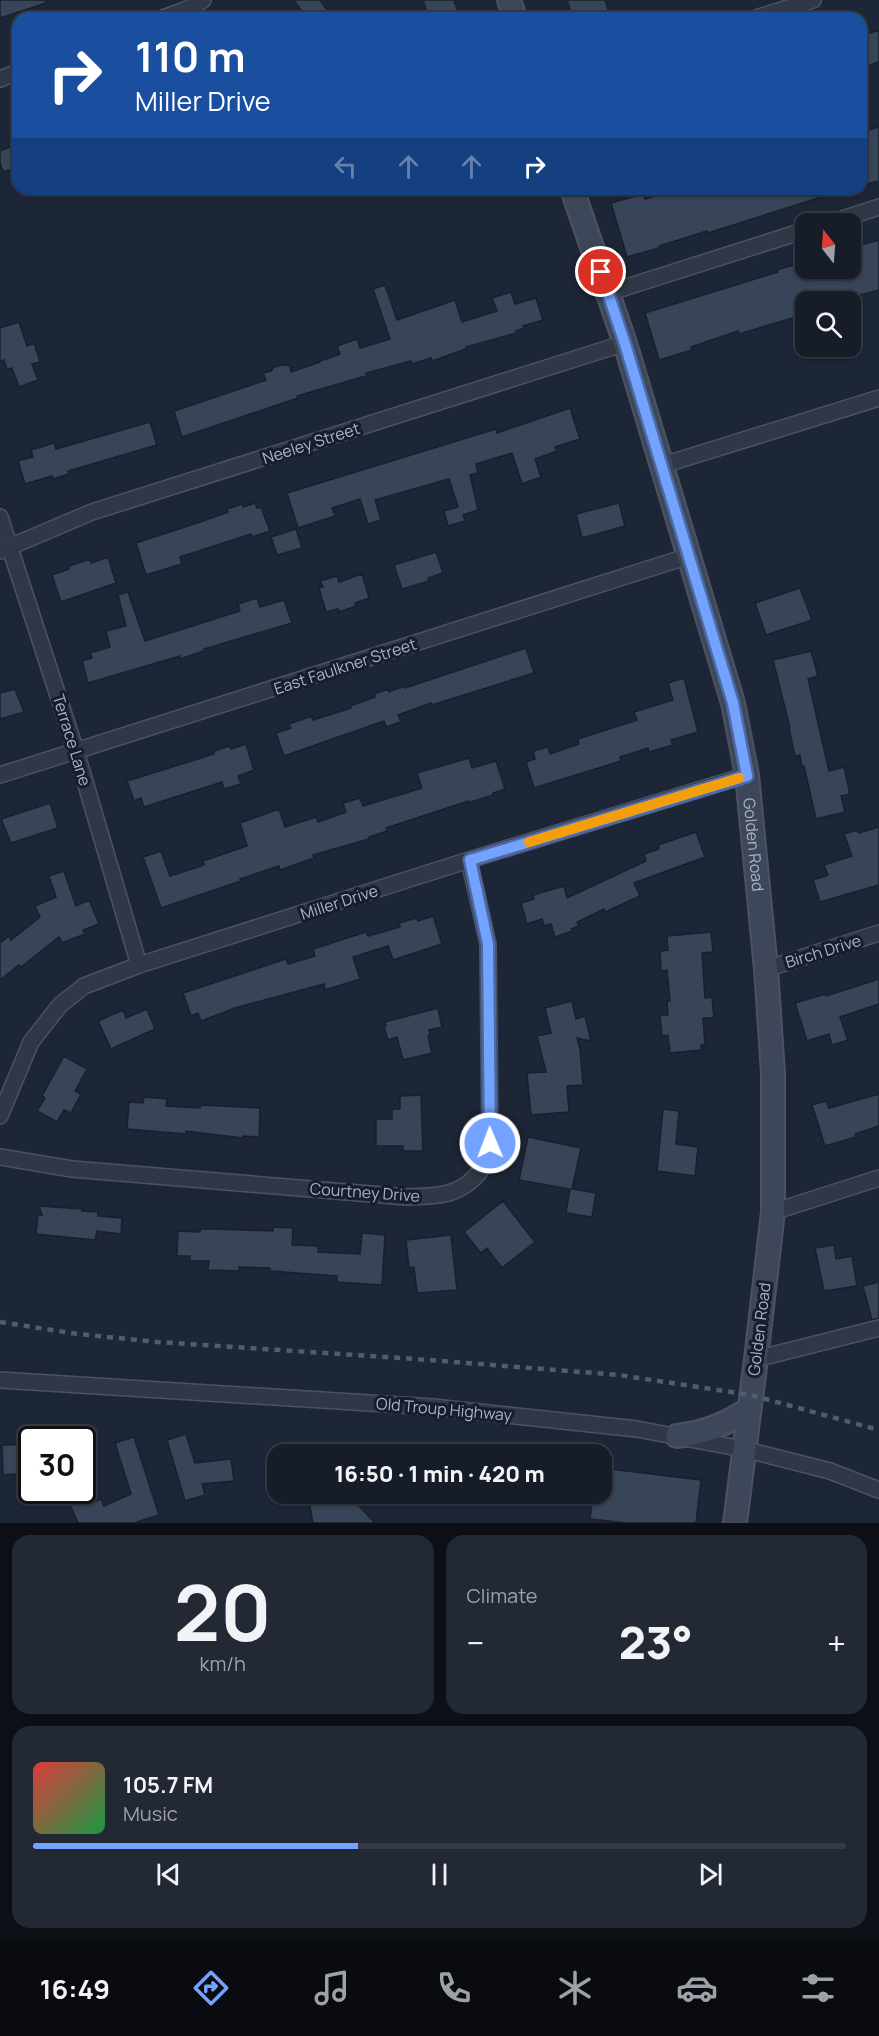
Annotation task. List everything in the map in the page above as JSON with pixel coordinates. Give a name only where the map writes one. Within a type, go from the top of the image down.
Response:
[{"type":"street","points":[[179,12],[203,0]]},
{"type":"street","points":[[775,12],[813,0]]},
{"type":"street","name":"Golden Road","points":[[574,195],[625,344],[733,703],[747,776],[766,969],[773,1073],[773,1212],[735,1523]]},
{"type":"street","points":[[861,213],[879,207]]},
{"type":"street","points":[[608,293],[795,234]]},
{"type":"street","name":"Neeley Street","points":[[5,549],[92,512],[625,344]]},
{"type":"street","points":[[660,466],[879,398]]},
{"type":"street","name":"Terrace Lane","points":[[0,517],[5,549],[76,751],[139,965]]},
{"type":"street","name":"East Faulkner Street","points":[[0,775],[689,556]]},
{"type":"street","name":"Miller Drive","points":[[0,1116],[31,1042],[60,1005],[84,986],[139,965],[470,860],[747,776]]},
{"type":"street","name":"Courtney Drive","points":[[0,1157],[72,1169],[407,1197],[442,1196],[467,1184],[482,1169],[490,1143],[488,944],[470,860]]},
{"type":"street","name":"Birch Drive","points":[[766,969],[879,933]]},
{"type":"street","points":[[773,1212],[879,1178]]},
{"type":"street","points":[[756,1359],[879,1328]]},
{"type":"street","name":"Old Troup Highway","points":[[0,1380],[433,1407],[637,1429],[743,1449],[830,1471],[879,1490]]},
{"type":"street","points":[[677,1436],[711,1429],[749,1409]]},
{"type":"building","points":[[0,0],[45,0],[46,3],[12,12],[12,14],[0,18]]},
{"type":"building","points":[[294,0],[320,0],[327,10],[324,12],[302,12]]},
{"type":"building","points":[[423,0],[454,0],[458,12],[427,12]]},
{"type":"building","points":[[567,0],[605,0],[609,12],[571,12]]},
{"type":"building","points":[[879,30],[879,62],[867,66],[867,34]]},
{"type":"building","points":[[879,127],[879,181],[867,184],[867,130]]},
{"type":"building","points":[[12,146],[12,169],[3,172],[0,151]]},
{"type":"building","points":[[639,195],[643,195],[645,199],[658,195],[828,195],[627,257],[611,203]]},
{"type":"building","points":[[879,240],[879,290],[861,295],[861,291],[795,291],[795,317],[739,334],[738,331],[691,347],[692,350],[659,360],[645,313],[778,272],[777,270],[795,265],[795,279],[861,279],[861,245]]},
{"type":"building","points":[[385,285],[397,320],[455,300],[462,322],[497,311],[492,298],[511,292],[515,304],[536,298],[543,320],[523,326],[524,328],[516,333],[466,347],[466,349],[432,361],[431,358],[412,364],[411,361],[366,373],[366,376],[297,396],[298,398],[182,437],[174,411],[266,380],[263,373],[271,371],[274,367],[290,366],[291,372],[320,362],[340,354],[337,346],[357,339],[360,348],[390,339],[373,289]]},
{"type":"building","points":[[19,322],[27,346],[34,343],[40,362],[32,364],[38,380],[19,387],[12,368],[7,369],[4,360],[0,361],[0,328]]},
{"type":"building","points":[[570,408],[580,439],[555,447],[557,451],[535,459],[541,477],[522,484],[512,453],[476,464],[478,473],[470,475],[478,510],[463,515],[465,521],[448,526],[444,511],[458,507],[449,479],[375,500],[381,520],[368,524],[360,499],[332,508],[335,516],[298,528],[287,493],[496,429],[497,433]]},
{"type":"building","points":[[150,422],[157,445],[68,471],[69,474],[53,479],[52,476],[25,484],[18,461],[33,457],[31,450],[54,443],[56,449]]},
{"type":"building","points":[[255,503],[257,508],[261,507],[270,531],[252,537],[251,534],[180,557],[182,564],[146,575],[136,543],[228,512],[227,509]]},
{"type":"building","points":[[619,503],[625,526],[582,538],[576,514]]},
{"type":"building","points":[[296,529],[302,548],[277,555],[271,537]]},
{"type":"building","points":[[436,552],[443,573],[428,578],[429,581],[402,589],[394,565]]},
{"type":"building","points":[[108,557],[116,583],[61,602],[52,575],[90,559],[91,563]]},
{"type":"building","points":[[362,574],[369,598],[339,612],[338,609],[326,612],[319,588],[323,587],[320,581],[337,576],[339,582]]},
{"type":"building","points":[[800,588],[812,620],[766,635],[755,603]]},
{"type":"building","points":[[128,592],[145,641],[240,611],[238,604],[257,598],[260,607],[284,600],[292,623],[204,649],[204,651],[180,659],[180,656],[88,683],[82,661],[92,658],[90,653],[110,647],[106,631],[126,626],[118,595]]},
{"type":"building","points":[[526,648],[534,673],[398,715],[401,722],[386,727],[384,721],[284,756],[276,733],[291,728],[289,724],[312,716],[313,720],[351,708],[350,706],[375,697],[374,694],[388,689],[389,692],[404,686],[405,688]]},
{"type":"building","points":[[811,651],[818,676],[808,679],[829,771],[844,767],[850,794],[841,796],[845,812],[816,819],[804,766],[802,767],[800,755],[795,756],[773,660]]},
{"type":"building","points":[[684,678],[698,732],[671,740],[673,745],[649,752],[648,748],[620,757],[621,761],[534,788],[526,762],[535,759],[533,751],[548,747],[550,754],[579,744],[578,739],[637,720],[634,712],[673,700],[668,683]]},
{"type":"building","points":[[15,689],[24,712],[0,719],[0,693]]},
{"type":"building","points":[[246,744],[254,770],[238,776],[241,784],[224,789],[222,782],[144,807],[141,798],[134,801],[127,781],[214,754],[214,751],[230,746],[231,749]]},
{"type":"building","points":[[469,758],[472,768],[496,761],[505,789],[493,795],[386,828],[387,831],[369,837],[369,839],[313,855],[314,858],[280,870],[279,866],[161,908],[143,857],[161,851],[170,876],[204,865],[203,861],[247,846],[240,823],[279,809],[285,827],[316,817],[318,822],[346,812],[343,803],[360,798],[363,806],[422,788],[417,773]]},
{"type":"building","points":[[50,803],[58,828],[11,843],[1,819]]},
{"type":"building","points":[[879,827],[879,885],[820,902],[813,880],[828,875],[824,865],[852,856],[844,834],[857,830],[859,833]]},
{"type":"building","points":[[696,832],[705,857],[634,883],[640,896],[577,922],[579,926],[571,929],[572,931],[555,937],[551,924],[544,926],[542,919],[527,924],[521,903],[534,899],[533,895],[564,886],[567,898],[646,861],[644,854],[659,849],[658,845]]},
{"type":"building","points":[[64,871],[76,906],[89,900],[99,924],[83,930],[85,934],[62,943],[59,937],[21,967],[19,965],[0,980],[0,943],[9,936],[11,940],[40,917],[35,906],[56,897],[49,876]]},
{"type":"building","points":[[433,916],[442,944],[393,960],[388,946],[353,957],[360,979],[325,990],[324,984],[235,1008],[201,1021],[198,1013],[191,1016],[183,993],[286,959],[288,964],[315,956],[313,949],[366,932],[368,936],[400,927],[399,923],[417,918],[418,921]]},
{"type":"building","points":[[711,932],[713,952],[702,953],[705,998],[712,997],[714,1018],[703,1018],[705,1044],[701,1045],[701,1050],[670,1053],[668,1035],[662,1036],[660,1015],[668,1015],[667,1001],[670,1001],[667,970],[661,971],[660,951],[668,950],[667,936]]},
{"type":"building","points":[[879,979],[879,1004],[840,1017],[848,1040],[832,1045],[829,1034],[807,1041],[795,1003]]},
{"type":"building","points":[[572,1001],[576,1019],[585,1016],[591,1041],[577,1038],[583,1085],[567,1086],[569,1112],[531,1115],[527,1073],[546,1072],[537,1036],[551,1033],[545,1008]]},
{"type":"building","points":[[438,1008],[442,1027],[429,1030],[432,1053],[403,1060],[397,1037],[388,1040],[384,1027],[385,1022]]},
{"type":"building","points":[[147,1009],[155,1029],[111,1049],[98,1021],[123,1010],[126,1018]]},
{"type":"building","points":[[64,1056],[87,1069],[75,1091],[81,1094],[71,1113],[64,1110],[57,1122],[37,1111],[45,1098],[42,1096]]},
{"type":"building","points":[[879,1094],[879,1126],[855,1134],[856,1137],[825,1146],[812,1105],[826,1101],[829,1108]]},
{"type":"building","points":[[421,1095],[423,1151],[403,1151],[403,1146],[376,1146],[376,1119],[392,1119],[392,1109],[400,1109],[400,1096]]},
{"type":"building","points":[[144,1097],[167,1099],[166,1106],[260,1108],[259,1137],[243,1136],[243,1138],[186,1131],[186,1134],[127,1129],[129,1102],[143,1103]]},
{"type":"building","points":[[663,1109],[679,1111],[676,1144],[698,1147],[695,1176],[657,1171]]},
{"type":"building","points":[[528,1137],[581,1148],[572,1189],[596,1193],[592,1217],[566,1213],[570,1189],[519,1180]]},
{"type":"building","points":[[503,1201],[535,1242],[502,1268],[487,1248],[481,1253],[464,1232]]},
{"type":"building","points":[[39,1206],[83,1209],[82,1211],[98,1212],[98,1216],[122,1218],[121,1234],[97,1231],[95,1240],[36,1234],[38,1215],[42,1215]]},
{"type":"building","points":[[273,1227],[293,1228],[292,1245],[318,1246],[318,1252],[360,1254],[362,1233],[385,1235],[382,1285],[337,1282],[337,1276],[270,1271],[270,1268],[239,1267],[239,1271],[208,1270],[209,1261],[190,1261],[190,1256],[177,1256],[178,1231],[200,1232],[200,1229],[216,1229],[273,1231]]},
{"type":"building","points":[[451,1235],[457,1290],[417,1293],[414,1267],[409,1268],[406,1240]]},
{"type":"building","points":[[834,1245],[836,1259],[852,1256],[857,1286],[824,1291],[815,1248]]},
{"type":"building","points":[[879,1282],[879,1318],[872,1320],[863,1286]]},
{"type":"building","points":[[186,1434],[195,1463],[231,1459],[234,1481],[202,1484],[205,1495],[185,1501],[167,1440]]},
{"type":"building","points":[[134,1437],[159,1515],[134,1523],[78,1523],[70,1504],[96,1504],[96,1501],[101,1499],[104,1506],[131,1494],[115,1443]]},
{"type":"building","points":[[18,1444],[18,1474],[3,1475],[2,1445]]},
{"type":"building","points":[[612,1469],[701,1480],[696,1523],[628,1523],[590,1519],[592,1504],[612,1504]]},
{"type":"building","points":[[309,1504],[357,1504],[375,1523],[313,1523]]},
{"type":"railway","points":[[0,1322],[78,1334],[158,1342],[619,1375],[751,1395],[879,1430]]},
{"type":"slow traffic","points":[[529,842],[739,778]]},
{"type":"route","points":[[490,1143],[488,944],[470,860],[747,776],[733,703],[625,344],[601,272]]}]
